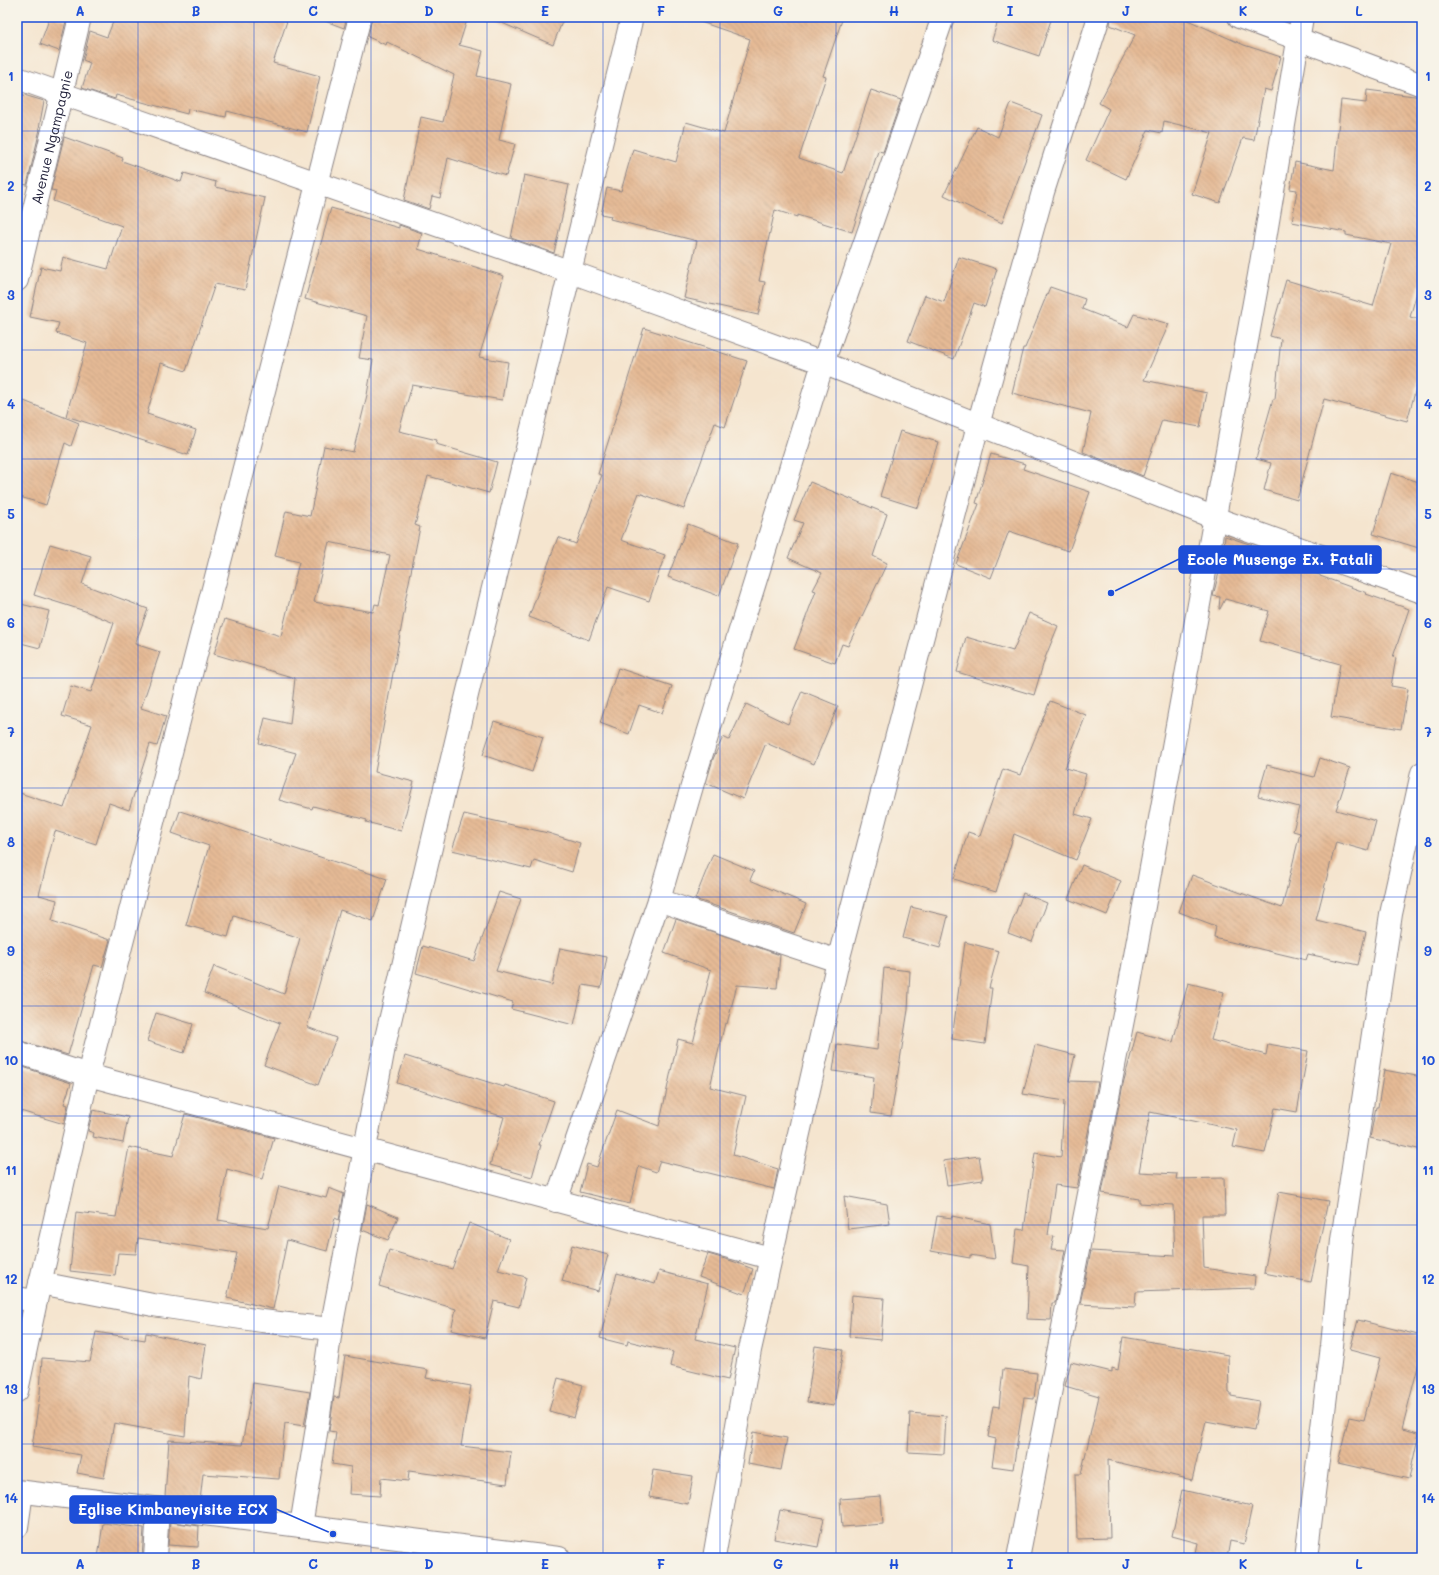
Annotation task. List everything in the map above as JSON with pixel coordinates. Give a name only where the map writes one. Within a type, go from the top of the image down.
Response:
[{"type":"street","name":"Avenue Ngampagnie","points":[[17,280],[80,17]]},
{"type":"street","points":[[17,1391],[31,1294],[360,17]]},
{"type":"street","points":[[301,1526],[331,1329],[364,1150],[392,1011],[467,695],[632,17]]},
{"type":"street","points":[[556,1201],[660,900],[697,769],[823,363],[943,17]]},
{"type":"street","points":[[714,1558],[750,1350],[838,961],[978,425],[1043,192],[1099,17]]},
{"type":"street","points":[[1239,17],[1299,38],[1422,85]]},
{"type":"street","points":[[1018,1558],[1129,986],[1215,518],[1302,17]]},
{"type":"street","points":[[17,78],[570,272],[823,363],[1215,518],[1422,592]]},
{"type":"street","points":[[1306,1558],[1332,1346],[1343,1232],[1391,914],[1422,773]]},
{"type":"street","points":[[660,900],[838,961]]},
{"type":"street","points":[[17,1052],[88,1075],[770,1258]]},
{"type":"street","points":[[31,1294],[154,1305],[331,1329]]},
{"type":"street","points":[[17,1527],[19,1492],[559,1558]]},
{"type":"street","points":[[154,1558],[158,1510]]},
{"type":"building","points":[[50,17],[66,21],[59,51],[40,44]]},
{"type":"building","points":[[115,17],[274,17],[287,21],[273,63],[320,76],[307,132],[227,111],[226,117],[188,109],[187,114],[116,95],[115,99],[82,88],[90,63],[83,60],[90,31],[107,37]]},
{"type":"building","points":[[320,17],[347,17],[344,28],[320,19]]},
{"type":"building","points":[[372,17],[468,17],[459,45],[483,51],[477,76],[511,84],[499,140],[515,144],[506,176],[448,158],[440,198],[432,196],[429,209],[404,200],[421,117],[443,122],[454,75],[387,42],[386,45],[368,37]]},
{"type":"building","points":[[488,17],[564,17],[553,45]]},
{"type":"building","points":[[698,17],[843,17],[823,76],[826,77],[799,158],[843,173],[871,90],[901,100],[883,152],[878,151],[852,232],[797,215],[797,217],[775,210],[759,281],[765,282],[758,315],[684,298],[697,241],[610,219],[611,216],[601,214],[607,188],[621,191],[633,149],[676,162],[686,122],[724,133],[750,39],[698,21]]},
{"type":"building","points":[[999,17],[1052,17],[1039,56],[992,40]]},
{"type":"building","points":[[1111,17],[1181,17],[1244,45],[1281,57],[1271,91],[1264,89],[1254,140],[1243,138],[1220,203],[1192,194],[1212,133],[1164,121],[1162,133],[1148,130],[1126,179],[1086,160],[1109,109],[1099,103],[1135,35],[1110,25]]},
{"type":"building","points":[[1367,90],[1422,97],[1422,275],[1410,317],[1422,320],[1422,367],[1407,421],[1324,399],[1297,500],[1264,490],[1271,463],[1256,459],[1273,399],[1275,399],[1281,339],[1270,336],[1286,280],[1373,306],[1391,244],[1346,235],[1346,232],[1292,222],[1297,190],[1290,189],[1295,162],[1334,170],[1341,100],[1366,103]]},
{"type":"building","points":[[17,93],[44,101],[40,129],[27,185],[17,183]]},
{"type":"building","points":[[1011,103],[1042,115],[1002,223],[944,195],[977,127],[998,137]]},
{"type":"building","points":[[64,137],[123,158],[122,161],[181,182],[184,173],[216,182],[215,187],[265,198],[245,290],[215,284],[186,371],[161,363],[147,414],[196,430],[188,455],[66,416],[87,343],[56,333],[59,323],[30,317],[41,267],[60,271],[63,257],[108,269],[122,226],[53,201],[56,191],[51,190]]},
{"type":"building","points":[[524,175],[569,185],[554,253],[511,238]]},
{"type":"building","points":[[331,208],[399,228],[399,225],[422,233],[418,249],[504,276],[479,357],[508,362],[502,400],[412,385],[399,431],[437,440],[436,444],[497,462],[489,493],[428,476],[415,525],[420,527],[404,607],[375,772],[414,782],[401,831],[366,822],[367,820],[313,806],[312,809],[279,800],[296,753],[259,743],[265,718],[290,724],[295,678],[214,654],[225,619],[281,636],[299,562],[275,556],[286,511],[310,516],[324,446],[353,452],[367,395],[373,360],[359,358],[367,316],[305,299]],"holes":[[[329,542],[390,555],[379,605],[375,604],[373,612],[314,602]]]},
{"type":"building","points":[[959,257],[997,269],[985,307],[974,303],[954,359],[908,341],[925,295],[944,302]]},
{"type":"building","points":[[1050,287],[1085,299],[1082,309],[1128,327],[1134,314],[1169,324],[1144,380],[1207,393],[1200,427],[1162,420],[1143,476],[1083,452],[1091,413],[1012,393],[1023,348],[1025,348]]},
{"type":"building","points":[[644,328],[747,361],[725,427],[715,423],[684,509],[639,493],[621,540],[665,555],[649,601],[608,587],[589,640],[529,617],[558,537],[576,544],[602,475],[598,474]]},
{"type":"building","points":[[24,401],[79,423],[71,446],[65,443],[46,505],[17,496],[17,419]]},
{"type":"building","points":[[900,431],[938,442],[918,508],[880,496]]},
{"type":"building","points":[[991,454],[1025,464],[1023,469],[1090,492],[1069,551],[1009,531],[991,578],[956,564],[979,504],[976,503]]},
{"type":"building","points":[[1391,473],[1422,483],[1422,549],[1373,534]]},
{"type":"building","points":[[810,482],[887,514],[873,556],[887,563],[848,646],[842,644],[835,663],[794,649],[816,591],[813,590],[822,573],[788,558],[803,523],[794,520]]},
{"type":"building","points":[[688,524],[738,543],[719,596],[668,577]]},
{"type":"building","points":[[1225,536],[1252,545],[1248,553],[1320,575],[1367,593],[1366,594],[1409,609],[1393,657],[1396,658],[1391,686],[1408,689],[1401,729],[1331,717],[1340,664],[1260,641],[1269,611],[1225,599],[1219,609],[1220,597],[1213,596],[1223,557]]},
{"type":"building","points":[[50,544],[91,556],[82,584],[148,609],[135,644],[160,652],[141,708],[166,716],[157,746],[150,744],[129,810],[109,803],[96,844],[55,831],[39,895],[57,900],[52,921],[110,940],[102,967],[94,965],[68,1055],[17,1040],[17,792],[64,808],[92,725],[62,716],[71,686],[91,692],[114,623],[85,611],[34,595]]},
{"type":"building","points":[[17,603],[49,611],[40,648],[17,642]]},
{"type":"building","points":[[1029,613],[1058,626],[1045,658],[1034,695],[957,672],[966,637],[1013,651]]},
{"type":"building","points":[[618,668],[672,686],[662,713],[639,705],[629,734],[600,723]]},
{"type":"building","points":[[802,691],[838,706],[814,764],[766,743],[743,799],[706,783],[713,759],[723,737],[729,740],[746,704],[788,724]]},
{"type":"building","points":[[1050,701],[1086,715],[1065,768],[1086,774],[1075,814],[1092,819],[1076,860],[1014,834],[996,892],[954,879],[968,832],[980,836],[1003,769],[1020,775]]},
{"type":"building","points":[[494,721],[543,737],[532,772],[483,755]]},
{"type":"building","points":[[1320,758],[1350,768],[1336,810],[1376,821],[1368,851],[1336,842],[1316,920],[1366,932],[1358,965],[1308,954],[1306,960],[1214,938],[1216,926],[1179,912],[1192,875],[1282,908],[1300,833],[1293,831],[1299,807],[1258,796],[1267,765],[1314,777]]},
{"type":"building","points":[[180,811],[387,879],[373,921],[340,910],[307,1027],[336,1038],[318,1085],[264,1065],[280,1023],[204,993],[214,966],[284,994],[300,938],[234,916],[228,937],[186,925],[209,846],[172,833]]},
{"type":"building","points":[[464,814],[548,833],[580,843],[572,872],[534,860],[531,869],[452,850]]},
{"type":"building","points":[[713,854],[754,871],[750,880],[806,904],[794,933],[695,899]]},
{"type":"building","points":[[1082,865],[1121,881],[1107,915],[1068,899]]},
{"type":"building","points":[[499,892],[521,899],[496,971],[552,985],[560,948],[607,957],[601,988],[583,985],[574,1025],[511,1009],[513,1002],[416,973],[423,946],[474,961]]},
{"type":"building","points":[[1023,893],[1047,903],[1032,942],[1008,933]]},
{"type":"building","points":[[911,907],[948,916],[940,948],[903,938]]},
{"type":"building","points":[[676,919],[780,955],[777,988],[737,985],[727,1024],[725,1023],[710,1087],[746,1096],[733,1155],[778,1169],[774,1189],[660,1161],[656,1172],[639,1166],[630,1204],[580,1192],[587,1164],[597,1167],[617,1110],[659,1126],[678,1039],[693,1043],[711,970],[664,953]]},
{"type":"building","points":[[965,942],[999,951],[989,988],[992,988],[985,1044],[952,1039]]},
{"type":"building","points":[[884,968],[910,971],[908,1010],[891,1116],[871,1113],[874,1077],[833,1071],[837,1044],[877,1050]]},
{"type":"building","points":[[1188,983],[1224,992],[1211,1040],[1266,1055],[1268,1044],[1308,1051],[1297,1112],[1275,1108],[1265,1153],[1233,1147],[1237,1130],[1150,1112],[1139,1172],[1177,1174],[1176,1179],[1224,1178],[1225,1215],[1202,1215],[1204,1268],[1255,1276],[1254,1288],[1136,1292],[1135,1307],[1080,1304],[1091,1251],[1175,1256],[1173,1205],[1139,1203],[1139,1199],[1102,1193],[1123,1084],[1137,1032],[1173,1042]]},
{"type":"building","points":[[156,1013],[193,1024],[184,1053],[147,1041]]},
{"type":"building","points":[[1035,1045],[1075,1055],[1069,1081],[1098,1082],[1077,1188],[1055,1185],[1048,1235],[1054,1236],[1051,1249],[1065,1250],[1055,1303],[1052,1303],[1051,1320],[1027,1319],[1029,1266],[1013,1263],[1017,1229],[1024,1230],[1035,1153],[1061,1157],[1064,1101],[1023,1094]]},
{"type":"building","points":[[405,1056],[554,1101],[539,1145],[541,1145],[532,1177],[490,1165],[504,1117],[397,1083]]},
{"type":"building","points":[[17,1065],[71,1083],[64,1104],[68,1105],[64,1124],[17,1110]]},
{"type":"building","points":[[1384,1070],[1422,1077],[1422,1150],[1370,1138],[1376,1107],[1378,1107]]},
{"type":"building","points":[[93,1110],[128,1117],[123,1143],[93,1137],[94,1133],[88,1131]]},
{"type":"building","points":[[185,1114],[274,1138],[262,1179],[227,1169],[218,1220],[268,1228],[279,1186],[326,1198],[329,1188],[344,1194],[339,1220],[335,1218],[327,1251],[287,1240],[273,1309],[227,1298],[237,1253],[138,1238],[136,1254],[118,1253],[115,1276],[70,1271],[76,1212],[116,1217],[129,1147],[173,1156]]},
{"type":"building","points":[[979,1156],[983,1180],[947,1185],[943,1161]]},
{"type":"building","points":[[1279,1192],[1328,1201],[1311,1282],[1264,1273]]},
{"type":"building","points":[[844,1196],[887,1204],[890,1224],[848,1229]]},
{"type":"building","points":[[367,1204],[398,1217],[388,1240],[362,1230]]},
{"type":"building","points":[[937,1216],[952,1218],[952,1216],[990,1224],[995,1259],[970,1255],[970,1258],[931,1251]]},
{"type":"building","points":[[469,1223],[509,1239],[498,1270],[526,1277],[519,1307],[494,1301],[485,1338],[451,1330],[456,1309],[379,1286],[389,1250],[452,1269]]},
{"type":"building","points":[[572,1245],[608,1255],[598,1291],[562,1281]]},
{"type":"building","points":[[708,1254],[753,1269],[744,1294],[699,1277]]},
{"type":"building","points":[[659,1271],[708,1284],[695,1339],[735,1348],[728,1380],[670,1366],[673,1352],[628,1341],[627,1345],[600,1338],[617,1273],[655,1284]]},
{"type":"building","points":[[852,1295],[884,1298],[881,1340],[849,1337]]},
{"type":"building","points":[[1358,1320],[1422,1336],[1422,1351],[1402,1429],[1419,1433],[1409,1479],[1338,1463],[1349,1417],[1364,1420],[1380,1358],[1350,1350]]},
{"type":"building","points":[[96,1332],[145,1340],[146,1333],[206,1345],[201,1379],[189,1376],[185,1436],[114,1423],[104,1478],[77,1473],[81,1455],[32,1447],[40,1393],[42,1358],[90,1362]]},
{"type":"building","points":[[1123,1337],[1228,1355],[1229,1393],[1231,1393],[1231,1396],[1259,1401],[1254,1430],[1206,1421],[1192,1480],[1108,1460],[1110,1538],[1077,1539],[1075,1474],[1081,1474],[1099,1396],[1065,1386],[1071,1362],[1112,1372],[1112,1368],[1118,1370]]},
{"type":"building","points":[[815,1346],[843,1350],[834,1406],[807,1402]]},
{"type":"building","points":[[345,1356],[428,1370],[426,1378],[471,1386],[461,1446],[511,1452],[507,1484],[409,1471],[408,1481],[381,1478],[380,1496],[349,1494],[351,1467],[332,1464],[336,1432],[329,1431],[334,1397],[339,1398]]},
{"type":"building","points":[[1003,1369],[1037,1373],[1034,1399],[1024,1398],[1013,1469],[992,1466],[996,1439],[988,1437],[993,1406],[999,1407]]},
{"type":"building","points":[[558,1378],[583,1385],[574,1418],[549,1411]]},
{"type":"building","points":[[253,1383],[310,1392],[304,1426],[285,1423],[279,1479],[203,1474],[200,1501],[165,1497],[169,1440],[242,1445]]},
{"type":"building","points":[[910,1413],[946,1416],[944,1454],[908,1452]]},
{"type":"building","points":[[753,1432],[787,1438],[781,1470],[748,1464]]},
{"type":"building","points":[[653,1470],[693,1476],[688,1504],[649,1497]]},
{"type":"building","points":[[1182,1490],[1252,1506],[1244,1544],[1230,1541],[1227,1558],[1195,1558],[1198,1543],[1172,1536]]},
{"type":"building","points":[[881,1496],[883,1524],[842,1527],[840,1499]]},
{"type":"building","points":[[780,1510],[824,1518],[818,1547],[774,1539]]},
{"type":"building","points":[[170,1522],[199,1526],[198,1547],[168,1545]]},
{"type":"building","points":[[103,1523],[144,1528],[142,1558],[98,1558]]},
{"type":"place","name":"Ecole Musenge Ex. Fatali","points":[[1111,593]]},
{"type":"place","name":"Eglise Kimbaneyisite ECX","points":[[333,1534]]}]
